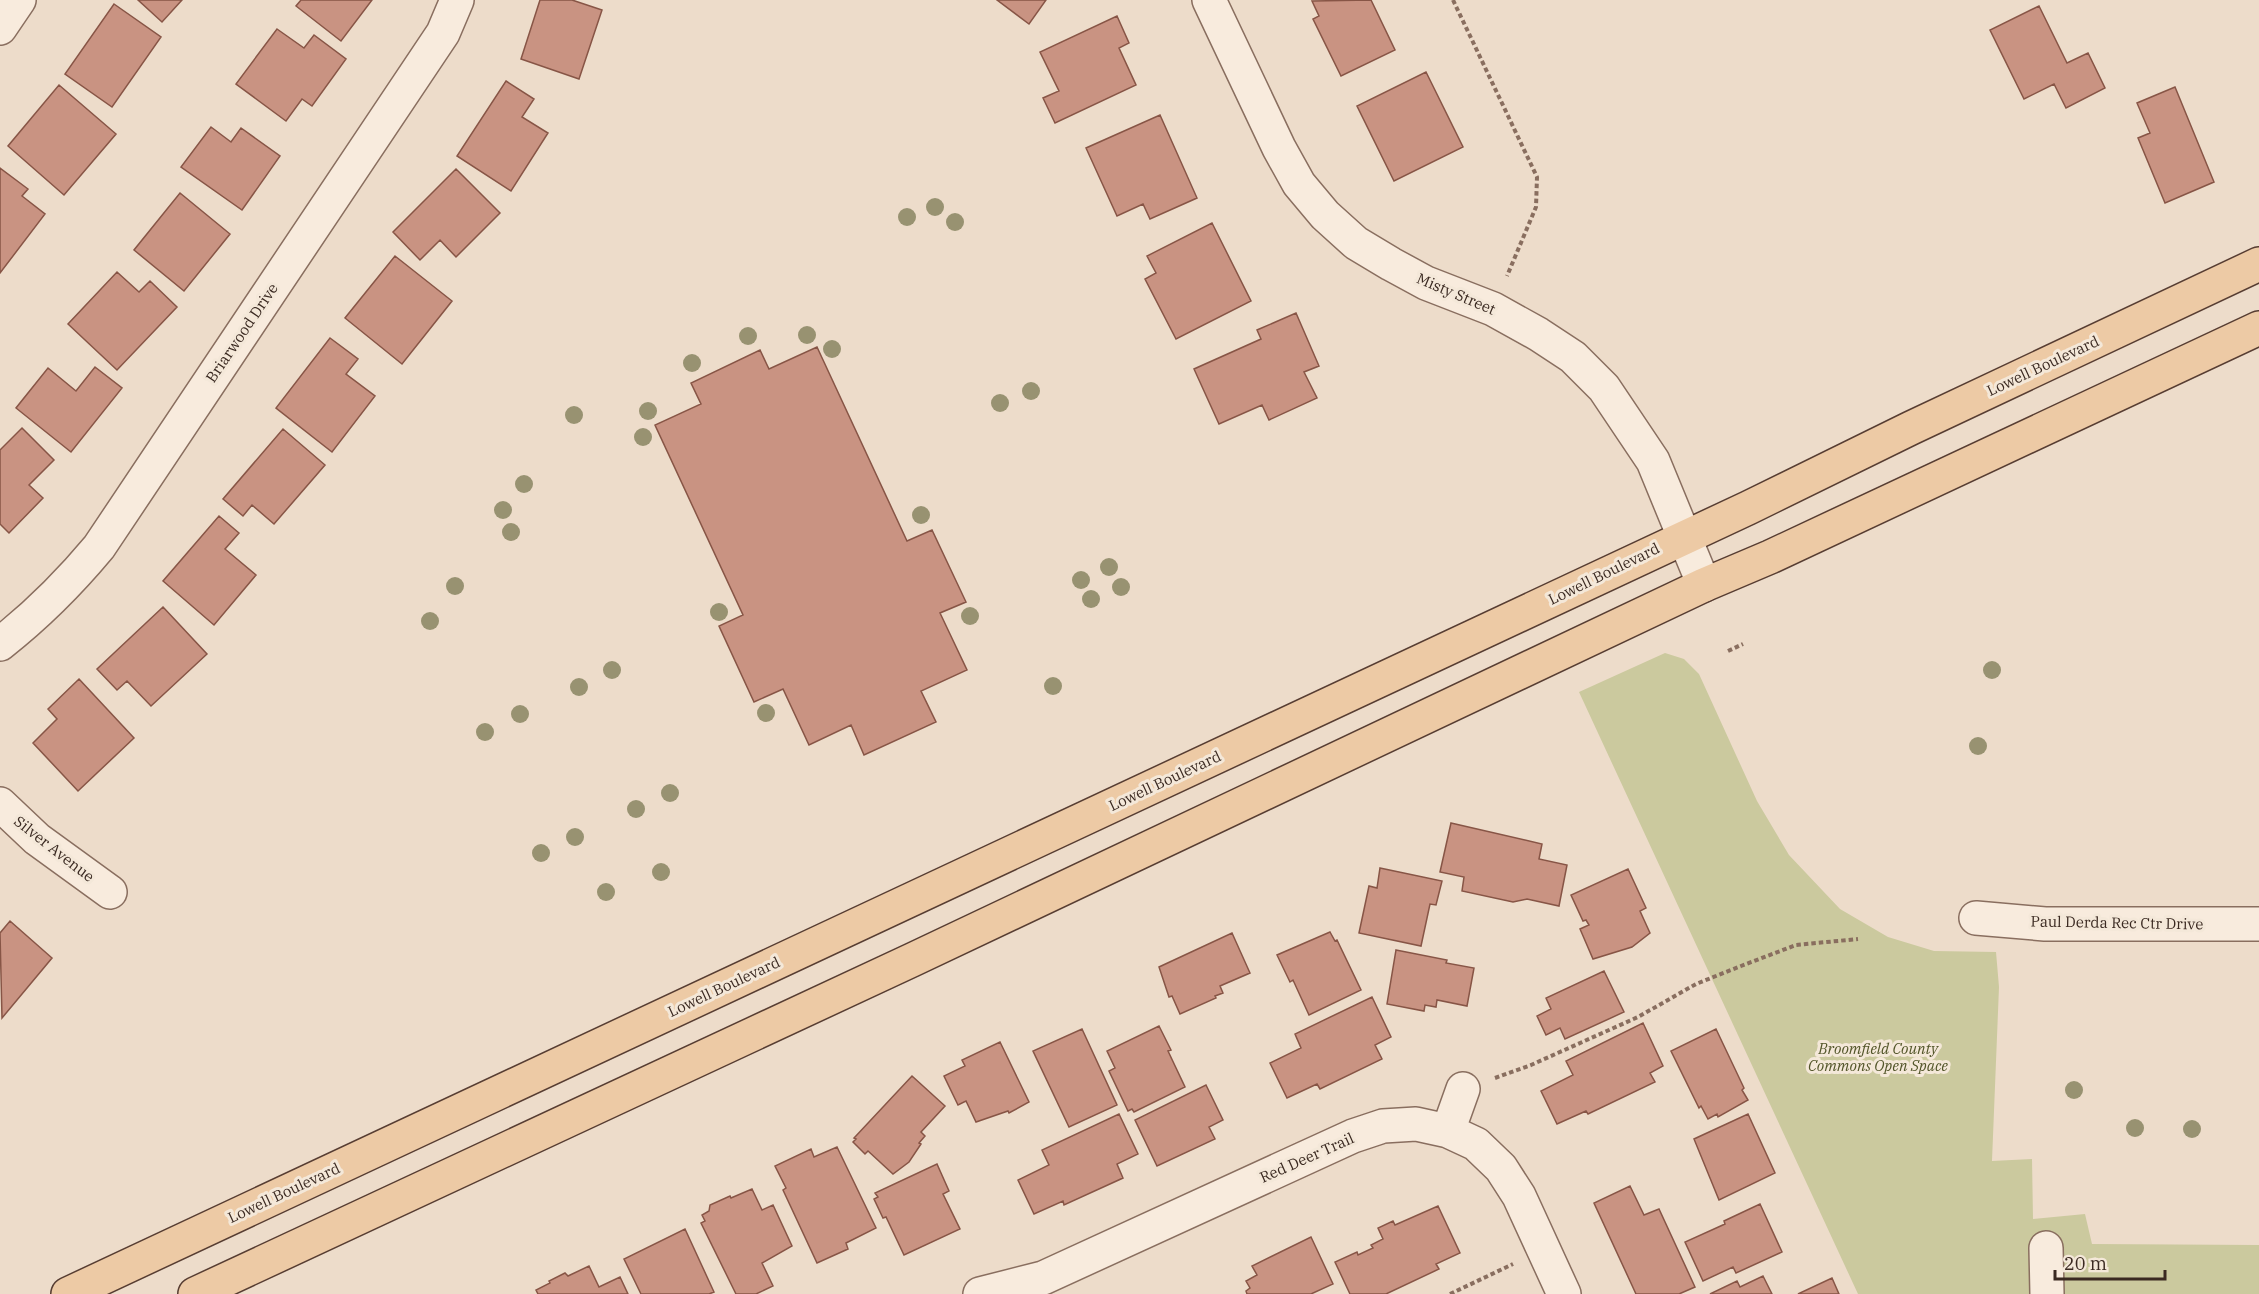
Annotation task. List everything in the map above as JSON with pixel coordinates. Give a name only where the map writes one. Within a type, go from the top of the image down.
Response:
[{"type":"main road","name":"Lowell Boulevard","points":[[68,1294],[1748,508],[1911,428],[2259,264]]},
{"type":"main road","points":[[195,1294],[912,960],[1704,585],[1770,557],[2259,328]]},
{"type":"street","points":[[0,28],[19,0]]},
{"type":"street","name":"Briarwood Drive","points":[[0,644],[34,617],[69,583],[99,547],[443,33],[457,0]]},
{"type":"street","name":"Misty Street","points":[[1209,0],[1279,148],[1299,184],[1325,215],[1356,243],[1425,283],[1493,309],[1538,334],[1573,357],[1604,388],[1653,461],[1704,585]]},
{"type":"street","name":"Silver Avenue","points":[[0,804],[37,839],[110,892]]},
{"type":"street","name":"Paul Derda Rec Ctr Drive","points":[[1976,918],[2045,924],[2259,924]]},
{"type":"street","points":[[1448,1131],[1463,1089]]},
{"type":"street","name":"Red Deer Trail","points":[[980,1294],[1043,1278],[1353,1136],[1383,1126],[1416,1124],[1448,1131],[1476,1144],[1501,1168],[1519,1196],[1564,1294]]},
{"type":"street","points":[[2046,1248],[2047,1294]]},
{"type":"path","points":[[1453,0],[1537,177],[1536,207],[1503,285]]},
{"type":"path","points":[[1728,651],[1743,644]]},
{"type":"path","points":[[1463,1089],[1531,1065],[1638,1017],[1696,984],[1796,945],[1858,939]]},
{"type":"path","points":[[1450,1294],[1543,1249]]},
{"type":"green space","name":"Broomfield County Commons Open Space","points":[[1665,653],[1684,659],[1699,674],[1757,801],[1789,855],[1840,909],[1888,937],[1934,951],[1996,952],[1999,987],[1992,1161],[2032,1159],[2033,1219],[2085,1214],[2092,1244],[2259,1245],[2259,1294],[1858,1294],[1579,692]]},
{"type":"building","points":[[138,0],[182,0],[162,22]]},
{"type":"building","points":[[301,0],[372,0],[341,41],[296,6]]},
{"type":"building","points":[[540,0],[572,0],[602,10],[579,79],[521,59]]},
{"type":"building","points":[[997,0],[1046,0],[1029,24]]},
{"type":"building","points":[[1371,0],[1395,50],[1341,76],[1313,19],[1319,16],[1312,1]]},
{"type":"building","points":[[114,4],[161,37],[112,107],[65,74]]},
{"type":"building","points":[[2039,6],[2067,63],[2088,53],[2105,88],[2066,108],[2054,84],[2024,99],[1990,30]]},
{"type":"building","points":[[1117,16],[1129,43],[1119,48],[1136,85],[1055,123],[1043,98],[1059,91],[1040,52]]},
{"type":"building","points":[[277,29],[304,48],[314,35],[346,59],[312,106],[302,99],[286,121],[236,84]]},
{"type":"building","points":[[1426,72],[1463,147],[1394,181],[1357,106]]},
{"type":"building","points":[[506,81],[534,99],[522,117],[548,133],[511,191],[457,156]]},
{"type":"building","points":[[59,85],[116,134],[64,195],[8,146]]},
{"type":"building","points":[[2175,87],[2214,182],[2165,203],[2138,138],[2150,133],[2137,103]]},
{"type":"building","points":[[1160,115],[1197,198],[1150,219],[1143,204],[1117,216],[1086,148]]},
{"type":"building","points":[[211,127],[231,142],[241,128],[280,156],[242,210],[181,167]]},
{"type":"building","points":[[0,168],[28,189],[22,196],[45,214],[0,273]]},
{"type":"building","points":[[456,169],[500,213],[456,257],[440,240],[420,260],[393,232]]},
{"type":"building","points":[[180,193],[230,234],[184,291],[134,250]]},
{"type":"building","points":[[1212,223],[1251,301],[1176,339],[1145,279],[1156,273],[1147,256]]},
{"type":"building","points":[[395,256],[452,301],[402,364],[345,318]]},
{"type":"building","points":[[117,272],[139,292],[150,281],[177,307],[117,370],[68,324]]},
{"type":"building","points":[[1296,313],[1319,366],[1304,372],[1317,398],[1269,420],[1262,405],[1219,424],[1194,369],[1261,339],[1257,330]]},
{"type":"building","points":[[330,338],[358,359],[346,374],[375,396],[332,452],[276,408]]},
{"type":"building","points":[[817,347],[907,541],[932,530],[966,602],[940,613],[967,670],[921,691],[936,722],[864,755],[851,725],[809,745],[783,689],[754,702],[719,626],[743,615],[655,425],[701,404],[691,383],[760,350],[769,369]]},
{"type":"building","points":[[95,367],[122,388],[71,452],[16,408],[48,368],[76,391]]},
{"type":"building","points":[[22,428],[54,460],[29,485],[43,498],[9,533],[0,524],[0,450]]},
{"type":"building","points":[[283,429],[325,465],[274,524],[252,505],[243,516],[223,499]]},
{"type":"building","points":[[219,516],[239,533],[225,549],[256,575],[214,625],[163,581]]},
{"type":"building","points":[[163,607],[207,654],[151,706],[127,681],[117,690],[97,669]]},
{"type":"building","points":[[79,679],[134,738],[78,791],[33,743],[57,719],[48,709]]},
{"type":"building","points":[[1451,823],[1542,844],[1539,859],[1567,865],[1559,906],[1527,899],[1513,902],[1462,891],[1464,877],[1440,872]]},
{"type":"building","points":[[1380,868],[1442,881],[1436,905],[1430,904],[1421,946],[1359,933],[1369,886],[1377,888]]},
{"type":"building","points":[[1628,869],[1646,908],[1640,911],[1650,933],[1632,947],[1593,959],[1580,929],[1589,925],[1586,920],[1583,921],[1571,895]]},
{"type":"building","points":[[10,921],[52,958],[2,1018],[0,933]]},
{"type":"building","points":[[1330,932],[1335,941],[1337,940],[1361,990],[1309,1015],[1293,980],[1290,982],[1277,955]]},
{"type":"building","points":[[1232,933],[1250,973],[1220,986],[1223,993],[1215,996],[1216,998],[1180,1014],[1172,996],[1169,997],[1159,967]]},
{"type":"building","points":[[1396,950],[1474,968],[1467,1006],[1437,1000],[1436,1007],[1425,1005],[1424,1011],[1387,1004]]},
{"type":"building","points":[[1604,971],[1624,1012],[1565,1039],[1560,1028],[1546,1035],[1537,1016],[1551,1009],[1546,998]]},
{"type":"building","points":[[1372,997],[1391,1037],[1375,1045],[1382,1059],[1320,1089],[1317,1084],[1287,1098],[1270,1063],[1301,1048],[1295,1034]]},
{"type":"building","points":[[1643,1023],[1663,1066],[1650,1073],[1655,1082],[1588,1114],[1586,1111],[1557,1124],[1541,1091],[1573,1075],[1566,1061]]},
{"type":"building","points":[[1159,1026],[1185,1087],[1134,1112],[1132,1109],[1128,1111],[1109,1071],[1115,1068],[1107,1051]]},
{"type":"building","points":[[1082,1029],[1117,1105],[1069,1127],[1033,1051]]},
{"type":"building","points":[[1716,1029],[1748,1100],[1718,1117],[1717,1114],[1708,1119],[1701,1106],[1699,1108],[1671,1051]]},
{"type":"building","points":[[1000,1042],[1029,1102],[1009,1113],[1008,1111],[976,1122],[966,1101],[958,1105],[944,1076],[965,1066],[962,1060]]},
{"type":"building","points":[[912,1076],[945,1106],[921,1132],[925,1136],[909,1162],[893,1174],[868,1151],[865,1154],[853,1142],[856,1139],[854,1138]]},
{"type":"building","points":[[1206,1085],[1223,1120],[1209,1127],[1215,1139],[1157,1166],[1135,1120]]},
{"type":"building","points":[[1119,1114],[1138,1154],[1117,1164],[1123,1178],[1064,1205],[1063,1201],[1034,1214],[1018,1180],[1049,1165],[1042,1150]]},
{"type":"building","points":[[1748,1114],[1775,1173],[1719,1200],[1694,1139]]},
{"type":"building","points":[[837,1147],[876,1228],[846,1243],[848,1249],[817,1263],[783,1190],[786,1188],[775,1166],[811,1149],[814,1157]]},
{"type":"building","points":[[937,1164],[949,1191],[943,1194],[960,1229],[904,1255],[886,1217],[883,1218],[874,1199],[878,1197],[875,1193]]},
{"type":"building","points":[[1630,1186],[1644,1215],[1659,1209],[1695,1287],[1679,1294],[1636,1294],[1594,1203]]},
{"type":"building","points":[[752,1189],[762,1210],[773,1205],[792,1246],[762,1263],[773,1286],[756,1294],[736,1294],[701,1223],[705,1221],[702,1215],[709,1211],[710,1205]]},
{"type":"building","points":[[1760,1204],[1782,1252],[1736,1273],[1733,1267],[1703,1281],[1685,1242],[1725,1224],[1724,1221]]},
{"type":"building","points":[[1438,1206],[1460,1253],[1436,1264],[1439,1269],[1386,1294],[1350,1294],[1335,1262],[1373,1248],[1371,1245],[1383,1239],[1378,1228],[1393,1221],[1395,1225]]},
{"type":"building","points":[[685,1229],[714,1292],[709,1294],[641,1294],[624,1259]]},
{"type":"building","points":[[1311,1237],[1333,1284],[1311,1294],[1247,1294],[1246,1291],[1250,1288],[1246,1281],[1257,1275],[1252,1266]]},
{"type":"building","points":[[589,1266],[599,1287],[620,1277],[628,1294],[538,1294],[536,1290],[565,1273],[568,1276]]},
{"type":"building","points":[[1763,1276],[1772,1294],[1710,1294],[1737,1281],[1740,1287]]},
{"type":"building","points":[[1832,1278],[1839,1294],[1798,1294]]}]
